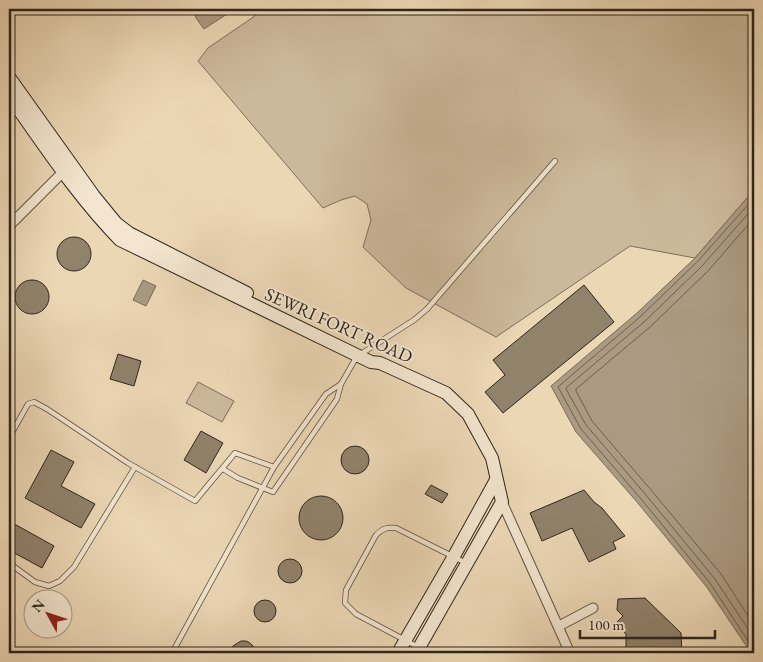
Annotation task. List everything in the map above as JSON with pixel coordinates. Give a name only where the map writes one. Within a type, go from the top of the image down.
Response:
[{"type":"street","name":"SEWRI FORT ROAD","points":[[9,77],[15,99],[67,168],[103,223],[120,240],[173,261],[361,354],[372,363],[380,363],[446,393],[468,414],[492,458],[502,502],[570,653]]},
{"type":"street","points":[[9,226],[67,168]]},
{"type":"street","points":[[398,653],[496,480]]},
{"type":"street","points":[[417,651],[502,502]]},
{"type":"street","points":[[559,626],[593,608]]},
{"type":"lane","points":[[223,469],[238,478],[273,492],[337,399],[342,384],[361,354],[414,320],[427,309],[555,161]]},
{"type":"lane","points":[[172,653],[274,467],[326,394],[342,384]]},
{"type":"lane","points":[[9,438],[28,404],[34,402],[135,467],[195,501],[235,453],[274,467]]},
{"type":"lane","points":[[9,563],[35,582],[49,586],[60,580],[74,567],[135,467]]},
{"type":"lane","points":[[417,651],[406,640],[356,614],[346,603],[346,590],[376,534],[389,527],[396,528],[467,563]]},
{"type":"path","points":[[9,644],[24,653]]},
{"type":"shaded area","points":[[265,9],[754,9],[754,190],[695,258],[630,246],[496,337],[406,288],[363,247],[371,220],[367,204],[355,196],[323,208],[198,61],[208,48]]},
{"type":"shaded area","points":[[198,382],[234,401],[222,422],[186,403]]},
{"type":"water","points":[[193,9],[235,9],[204,29],[196,18]]},
{"type":"water","points":[[754,190],[754,653],[751,653],[706,586],[576,432],[551,386],[637,313],[695,258]]},
{"type":"water","points":[[143,280],[156,286],[146,306],[133,300]]},
{"type":"building","points":[[74,237],[81,238],[86,242],[90,247],[90,261],[86,266],[81,270],[74,271],[67,270],[62,266],[58,261],[57,254],[58,247],[62,242],[67,238]]},
{"type":"building","points":[[32,280],[44,285],[49,297],[44,309],[32,314],[20,309],[15,297],[20,285]]},
{"type":"building","points":[[584,285],[614,322],[503,413],[485,392],[505,375],[493,360]]},
{"type":"building","points":[[118,354],[141,361],[134,386],[110,379]]},
{"type":"building","points":[[201,431],[223,443],[206,473],[184,460]]},
{"type":"building","points":[[355,446],[365,450],[369,460],[365,470],[355,474],[345,470],[341,460],[345,450]]},
{"type":"building","points":[[51,450],[74,462],[61,486],[95,504],[81,528],[25,498]]},
{"type":"building","points":[[431,485],[448,494],[442,503],[425,494]]},
{"type":"building","points":[[584,490],[625,536],[613,542],[616,549],[589,562],[572,528],[542,541],[530,513]]},
{"type":"building","points":[[317,496],[325,496],[337,502],[343,518],[337,534],[325,540],[317,540],[305,534],[299,522],[299,514],[305,502]]},
{"type":"building","points":[[9,521],[54,546],[42,568],[9,550]]},
{"type":"building","points":[[290,559],[295,560],[301,566],[301,576],[295,582],[290,583],[285,582],[279,576],[278,571],[279,566],[285,560]]},
{"type":"building","points":[[645,598],[681,633],[682,653],[626,653],[626,634],[616,623],[623,616],[617,610],[618,599]]},
{"type":"building","points":[[261,600],[269,600],[276,607],[276,615],[269,622],[261,622],[254,615],[254,607]]},
{"type":"building","points":[[241,641],[250,643],[255,653],[231,653],[233,646]]}]
